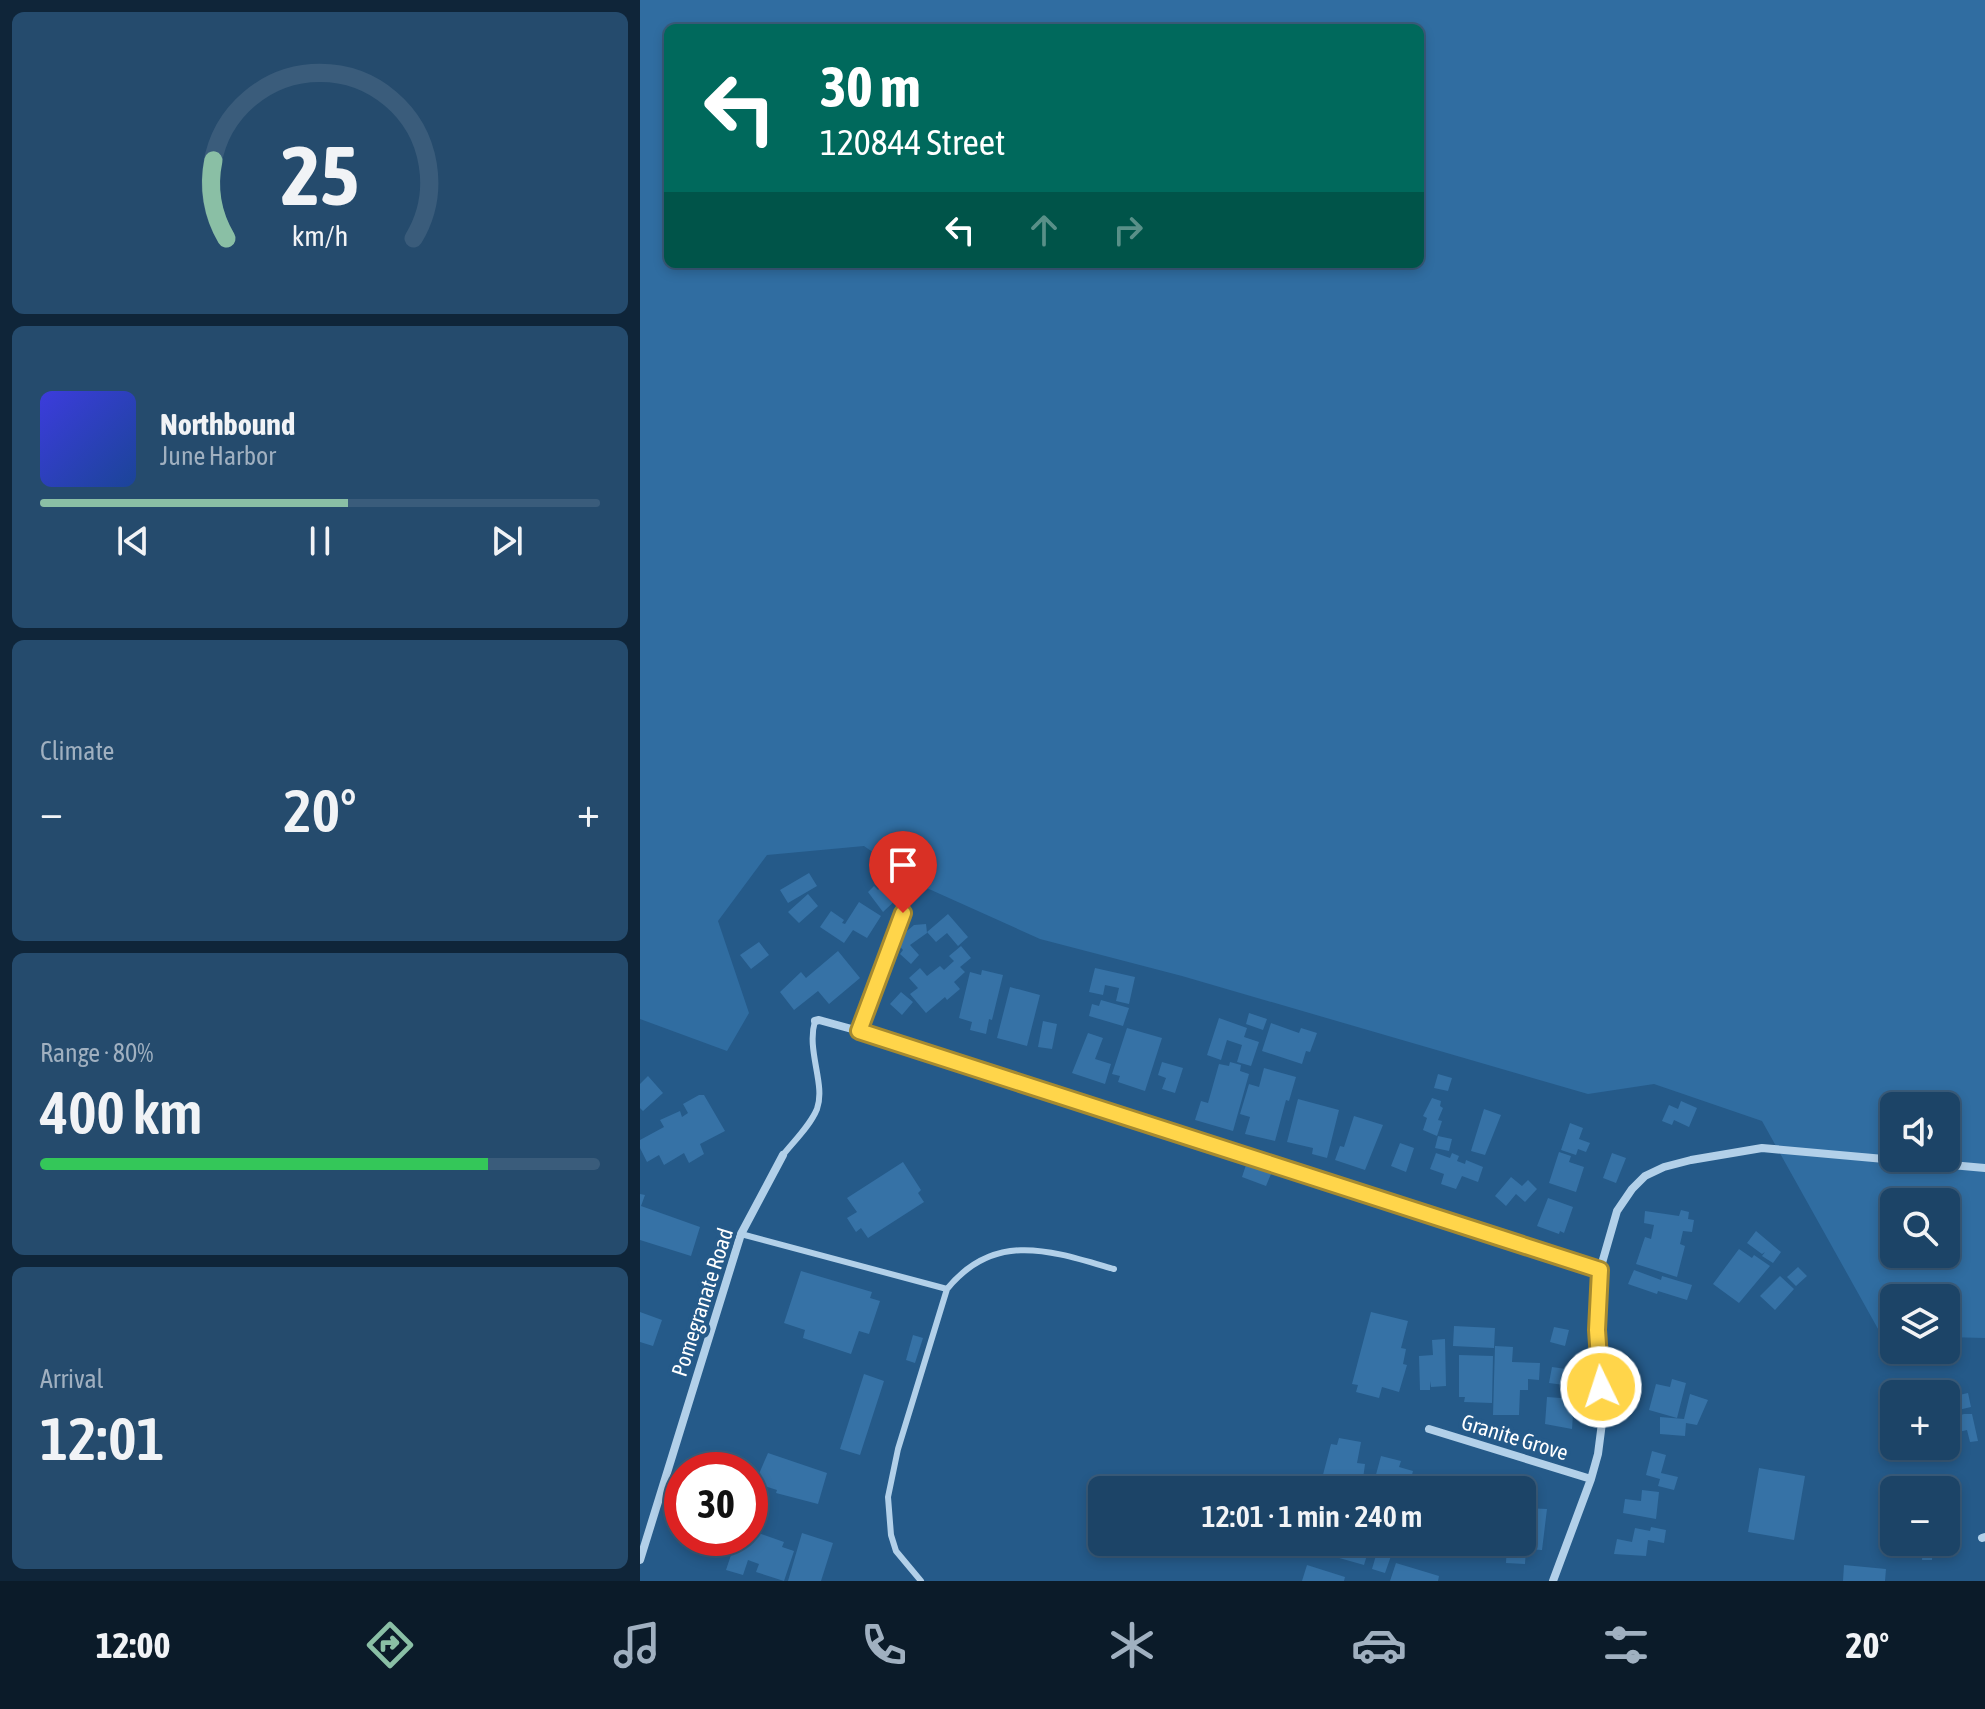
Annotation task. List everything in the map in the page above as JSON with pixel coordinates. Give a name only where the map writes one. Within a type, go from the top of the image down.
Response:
[{"type":"street","points":[[859,1031],[903,913]]},
{"type":"street","points":[[815,1021],[859,1031],[1600,1270]]},
{"type":"street","name":"Granite Grove","points":[[1553,1581],[1598,1454],[1603,1415],[1597,1330],[1600,1270],[1617,1211],[1645,1176],[1691,1160],[1762,1148],[1985,1168]]},
{"type":"street","name":"Pomegranate Road","points":[[640,1560],[741,1234],[783,1155]]},
{"type":"street","name":"Granite Grove","points":[[1429,1429],[1591,1479]]},
{"type":"lane","name":"Pomegranate Road","points":[[783,1155],[814,1115],[820,1098],[813,1058],[815,1021]]},
{"type":"lane","points":[[741,1234],[947,1289]]},
{"type":"lane","points":[[921,1581],[896,1551],[891,1535],[888,1497],[898,1449],[947,1289],[959,1274],[973,1264],[999,1252],[1032,1249],[1063,1254],[1114,1269]]},
{"type":"shaded area","points":[[640,0],[1985,0],[1985,1338],[1960,1337],[1960,1284],[1880,1284],[1880,1332],[1762,1121],[1654,1084],[1588,1094],[1182,976],[1040,939],[920,885],[864,846],[767,855],[718,921],[749,1013],[727,1051],[640,1019]]},
{"type":"building","points":[[809,873],[817,886],[788,903],[780,890]]},
{"type":"building","points":[[888,880],[901,895],[883,912],[868,892],[874,886],[878,890]]},
{"type":"building","points":[[808,894],[818,906],[799,923],[788,912]]},
{"type":"building","points":[[859,902],[881,916],[867,938],[853,930],[844,943],[820,927],[831,911],[845,924]]},
{"type":"building","points":[[948,914],[968,937],[958,946],[947,933],[936,942],[927,932]]},
{"type":"building","points":[[926,924],[927,933],[910,945],[919,955],[911,964],[900,954],[903,950],[895,941],[914,925]]},
{"type":"building","points":[[759,942],[769,955],[751,969],[740,955]]},
{"type":"building","points":[[961,946],[971,958],[960,967],[965,972],[954,982],[960,989],[926,1013],[910,994],[918,988],[909,978],[920,968],[927,976],[940,966],[944,970],[954,961],[949,956]]},
{"type":"building","points":[[838,951],[860,978],[829,1004],[818,991],[794,1010],[780,992],[801,972],[806,978]]},
{"type":"building","points":[[1095,968],[1135,977],[1129,1004],[1116,1001],[1119,988],[1105,985],[1103,995],[1089,992]]},
{"type":"building","points":[[982,970],[1003,975],[986,1034],[970,1030],[972,1022],[959,1018],[970,972],[981,975]]},
{"type":"building","points":[[1010,987],[1040,995],[1027,1046],[997,1038]]},
{"type":"building","points":[[901,992],[913,1002],[902,1015],[890,1004]]},
{"type":"building","points":[[1101,1000],[1129,1008],[1123,1026],[1089,1016],[1092,1004],[1099,1006]]},
{"type":"building","points":[[1249,1013],[1267,1019],[1263,1030],[1246,1024]]},
{"type":"building","points":[[1219,1018],[1247,1028],[1244,1037],[1259,1042],[1251,1066],[1237,1062],[1242,1045],[1227,1040],[1221,1060],[1207,1055]]},
{"type":"building","points":[[1043,1021],[1057,1024],[1052,1049],[1038,1047]]},
{"type":"building","points":[[1271,1023],[1299,1033],[1301,1028],[1317,1033],[1302,1064],[1262,1051]]},
{"type":"building","points":[[1127,1028],[1162,1038],[1145,1091],[1118,1082],[1120,1076],[1112,1074]]},
{"type":"building","points":[[1088,1033],[1103,1038],[1095,1059],[1111,1064],[1105,1084],[1072,1073]]},
{"type":"building","points":[[1162,1062],[1183,1068],[1175,1093],[1162,1089],[1166,1078],[1158,1075]]},
{"type":"building","points":[[1230,1062],[1241,1065],[1240,1071],[1249,1074],[1233,1131],[1195,1120],[1201,1101],[1208,1103],[1219,1064],[1229,1066]]},
{"type":"building","points":[[1264,1068],[1296,1077],[1275,1141],[1245,1134],[1250,1117],[1240,1114],[1249,1084],[1259,1087]]},
{"type":"building","points":[[1438,1074],[1452,1078],[1448,1091],[1434,1088]]},
{"type":"building","points":[[648,1076],[663,1093],[643,1111],[640,1108],[640,1084]]},
{"type":"building","points":[[704,1095],[725,1131],[700,1144],[704,1154],[689,1163],[684,1153],[664,1165],[659,1155],[647,1162],[640,1148],[640,1140],[664,1127],[660,1120],[680,1111],[682,1117],[688,1113],[683,1104]]},
{"type":"building","points":[[1432,1098],[1441,1101],[1443,1108],[1437,1136],[1423,1130],[1427,1118],[1423,1116]]},
{"type":"building","points":[[1298,1099],[1339,1110],[1327,1158],[1312,1154],[1313,1148],[1287,1142]]},
{"type":"building","points":[[1681,1101],[1697,1108],[1689,1127],[1674,1120],[1672,1125],[1662,1121],[1669,1105],[1678,1109]]},
{"type":"building","points":[[1484,1109],[1501,1115],[1485,1155],[1471,1151]]},
{"type":"building","points":[[1354,1116],[1383,1125],[1365,1170],[1335,1160],[1340,1146],[1344,1147]]},
{"type":"building","points":[[1570,1123],[1583,1128],[1579,1139],[1590,1143],[1586,1152],[1578,1149],[1576,1155],[1561,1150]]},
{"type":"building","points":[[1438,1136],[1452,1139],[1449,1151],[1435,1148]]},
{"type":"building","points":[[1400,1143],[1414,1148],[1406,1172],[1391,1166]]},
{"type":"building","points":[[1559,1152],[1571,1156],[1569,1162],[1584,1167],[1576,1192],[1549,1183]]},
{"type":"building","points":[[1436,1153],[1450,1158],[1452,1153],[1459,1156],[1457,1161],[1465,1164],[1466,1160],[1483,1167],[1478,1182],[1462,1176],[1456,1189],[1441,1184],[1444,1174],[1430,1169]]},
{"type":"building","points":[[1612,1153],[1626,1158],[1616,1183],[1603,1178]]},
{"type":"building","points":[[903,1162],[921,1190],[918,1193],[924,1202],[868,1238],[861,1228],[856,1232],[847,1218],[857,1212],[847,1198]]},
{"type":"building","points":[[1246,1165],[1271,1174],[1266,1186],[1242,1177]]},
{"type":"building","points":[[1511,1177],[1522,1186],[1528,1180],[1537,1189],[1525,1202],[1516,1194],[1506,1206],[1495,1196]]},
{"type":"building","points":[[640,1194],[645,1195],[641,1206],[700,1227],[691,1256],[640,1240]]},
{"type":"building","points":[[1548,1198],[1573,1207],[1564,1233],[1537,1226]]},
{"type":"building","points":[[1681,1210],[1689,1212],[1688,1219],[1694,1220],[1692,1232],[1683,1231],[1680,1244],[1685,1246],[1677,1277],[1636,1264],[1645,1237],[1651,1239],[1654,1225],[1644,1223],[1645,1211],[1679,1216]]},
{"type":"building","points":[[1756,1231],[1781,1252],[1773,1263],[1762,1256],[1765,1252],[1762,1254],[1747,1243]]},
{"type":"building","points":[[1739,1249],[1770,1266],[1739,1303],[1713,1284]]},
{"type":"building","points":[[1798,1267],[1807,1276],[1796,1286],[1787,1277]]},
{"type":"building","points":[[1634,1270],[1661,1280],[1662,1276],[1692,1285],[1687,1300],[1628,1284]]},
{"type":"building","points":[[801,1271],[872,1292],[870,1298],[880,1301],[869,1334],[859,1331],[851,1354],[803,1338],[805,1330],[784,1323]]},
{"type":"building","points":[[1780,1276],[1794,1289],[1775,1310],[1760,1296]]},
{"type":"building","points":[[640,1312],[662,1320],[653,1346],[640,1342]]},
{"type":"building","points":[[1371,1312],[1408,1321],[1401,1348],[1406,1349],[1403,1364],[1407,1365],[1399,1392],[1382,1387],[1379,1398],[1356,1392],[1358,1385],[1352,1384]]},
{"type":"building","points":[[1454,1326],[1495,1328],[1494,1348],[1453,1346]]},
{"type":"building","points":[[1554,1327],[1569,1330],[1565,1346],[1550,1342]]},
{"type":"building","points":[[913,1335],[923,1338],[915,1363],[906,1360]]},
{"type":"building","points":[[1445,1339],[1446,1386],[1431,1387],[1430,1381],[1430,1390],[1420,1390],[1419,1356],[1433,1355],[1432,1340]]},
{"type":"building","points":[[1495,1346],[1513,1347],[1512,1362],[1540,1363],[1539,1380],[1528,1379],[1528,1390],[1520,1390],[1519,1415],[1493,1415]]},
{"type":"building","points":[[1459,1355],[1493,1356],[1492,1403],[1464,1402],[1465,1397],[1459,1397]]},
{"type":"building","points":[[1552,1367],[1566,1369],[1564,1385],[1549,1383]]},
{"type":"building","points":[[864,1374],[884,1381],[860,1455],[840,1449]]},
{"type":"building","points":[[1672,1379],[1686,1383],[1677,1418],[1649,1410],[1656,1384],[1670,1387]]},
{"type":"building","points":[[1968,1393],[1971,1407],[1960,1410],[1960,1395]]},
{"type":"building","points":[[1690,1394],[1708,1400],[1697,1425],[1686,1423],[1685,1436],[1660,1434],[1660,1417],[1684,1419]]},
{"type":"building","points":[[1547,1397],[1574,1399],[1572,1429],[1545,1424]]},
{"type":"building","points":[[1972,1414],[1978,1441],[1970,1442],[1967,1430],[1960,1432],[1960,1415]]},
{"type":"building","points":[[1339,1438],[1361,1442],[1357,1463],[1365,1464],[1363,1476],[1323,1476],[1331,1444],[1337,1445]]},
{"type":"building","points":[[1652,1451],[1666,1455],[1661,1473],[1678,1477],[1674,1490],[1658,1486],[1660,1479],[1646,1475]]},
{"type":"building","points":[[768,1453],[827,1473],[818,1504],[776,1493],[777,1490],[768,1487]]},
{"type":"building","points":[[1381,1456],[1401,1461],[1399,1467],[1413,1471],[1412,1476],[1376,1476]]},
{"type":"building","points":[[1759,1468],[1805,1476],[1794,1540],[1748,1532]]},
{"type":"building","points":[[1642,1490],[1659,1492],[1656,1519],[1623,1513],[1625,1499],[1641,1501]]},
{"type":"building","points":[[1536,1509],[1547,1509],[1542,1550],[1536,1550]]},
{"type":"building","points":[[1651,1527],[1666,1530],[1664,1543],[1648,1540],[1646,1556],[1614,1554],[1617,1539],[1632,1542],[1635,1528],[1650,1531]]},
{"type":"building","points":[[802,1533],[833,1543],[821,1581],[788,1581]]},
{"type":"building","points":[[768,1536],[784,1542],[782,1547],[794,1551],[784,1581],[756,1572],[759,1564],[748,1560],[743,1575],[726,1570],[731,1556],[768,1556]]},
{"type":"building","points":[[1332,1556],[1367,1556],[1364,1565]]},
{"type":"building","points":[[1376,1556],[1391,1556],[1385,1573],[1372,1569]]},
{"type":"building","points":[[1506,1556],[1526,1556],[1525,1564],[1506,1563]]},
{"type":"building","points":[[1396,1563],[1439,1576],[1438,1581],[1390,1581]]},
{"type":"building","points":[[1307,1565],[1345,1577],[1344,1581],[1302,1581]]},
{"type":"building","points":[[1844,1565],[1886,1569],[1885,1581],[1843,1581]]},
{"type":"route","points":[[903,913],[859,1031],[1600,1270],[1597,1330],[1601,1387]]}]
